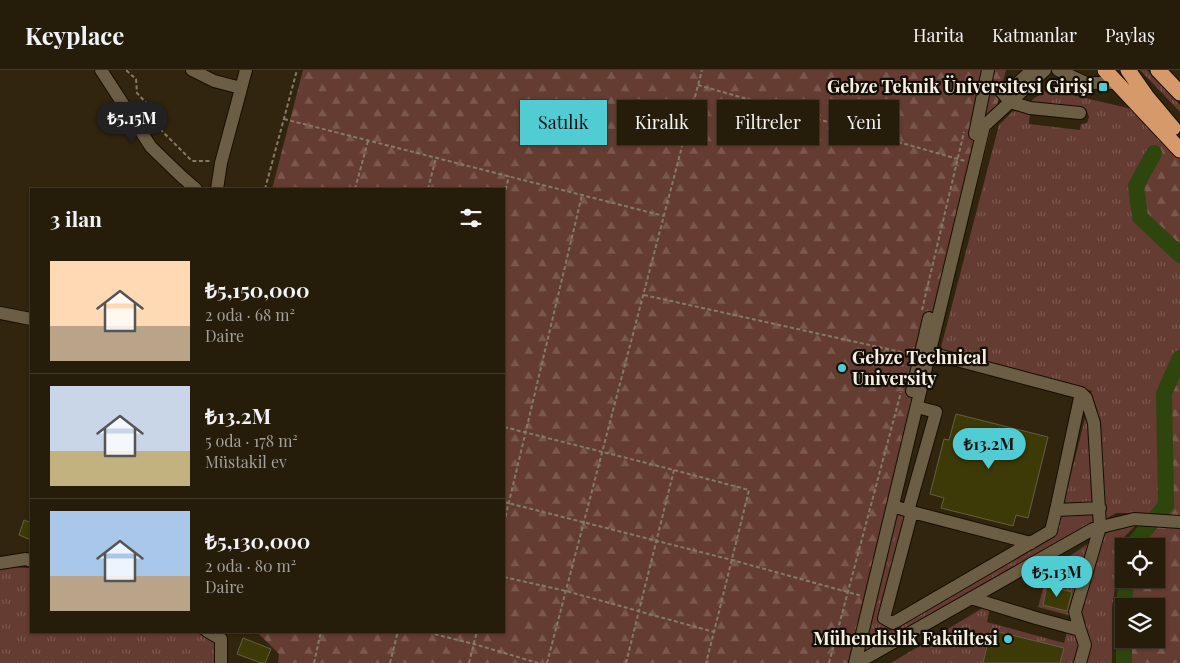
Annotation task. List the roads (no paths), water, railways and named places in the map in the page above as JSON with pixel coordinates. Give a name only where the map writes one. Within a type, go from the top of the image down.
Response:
[{"type":"highway","points":[[1105,70],[1180,150]]},
{"type":"highway","points":[[1128,70],[1147,97],[1180,137]]},
{"type":"highway","points":[[1132,70],[1180,122]]},
{"type":"highway","points":[[1158,70],[1180,93]]},
{"type":"highway","points":[[1165,70],[1180,84]]},
{"type":"street","points":[[101,70],[150,147],[195,188]]},
{"type":"street","points":[[192,70],[214,81],[242,88]]},
{"type":"street","points":[[217,188],[221,164],[246,70]]},
{"type":"street","points":[[856,663],[917,407],[925,354],[988,70]]},
{"type":"street","points":[[978,121],[1032,70]]},
{"type":"street","points":[[847,663],[984,126],[1005,96],[1045,70]]},
{"type":"street","points":[[1058,70],[1086,83],[1117,83]]},
{"type":"street","points":[[1005,96],[1030,108],[1080,113]]},
{"type":"street","points":[[0,313],[30,319]]},
{"type":"street","points":[[925,354],[1081,393],[1086,398],[1094,423],[1100,527],[1076,612],[1085,645],[1080,663]]},
{"type":"street","points":[[917,407],[936,412],[884,618],[893,623],[1050,531],[1081,393]]},
{"type":"street","points":[[893,506],[910,512],[1031,542]]},
{"type":"street","points":[[1056,510],[1100,508]]},
{"type":"street","points":[[856,663],[1092,529],[1134,519],[1180,522]]},
{"type":"street","points":[[0,563],[26,558],[30,560]]},
{"type":"street","points":[[971,598],[1080,630]]},
{"type":"street","points":[[210,633],[221,639],[221,663]]},
{"type":"waterway","points":[[1154,153],[1136,186],[1140,217],[1180,255]]},
{"type":"waterway","points":[[1139,538],[1166,505],[1164,393],[1180,358]]},
{"type":"waterway","points":[[1125,598],[1126,588]]},
{"type":"waterway","points":[[1124,648],[1124,663]]},
{"type":"place","name":"Gebze Teknik Üniversitesi Girişi","points":[[1103,87]]},
{"type":"place","name":"Gebze Technical University","points":[[842,368]]},
{"type":"place","name":"Mühendislik Fakültesi","points":[[1008,639]]}]
